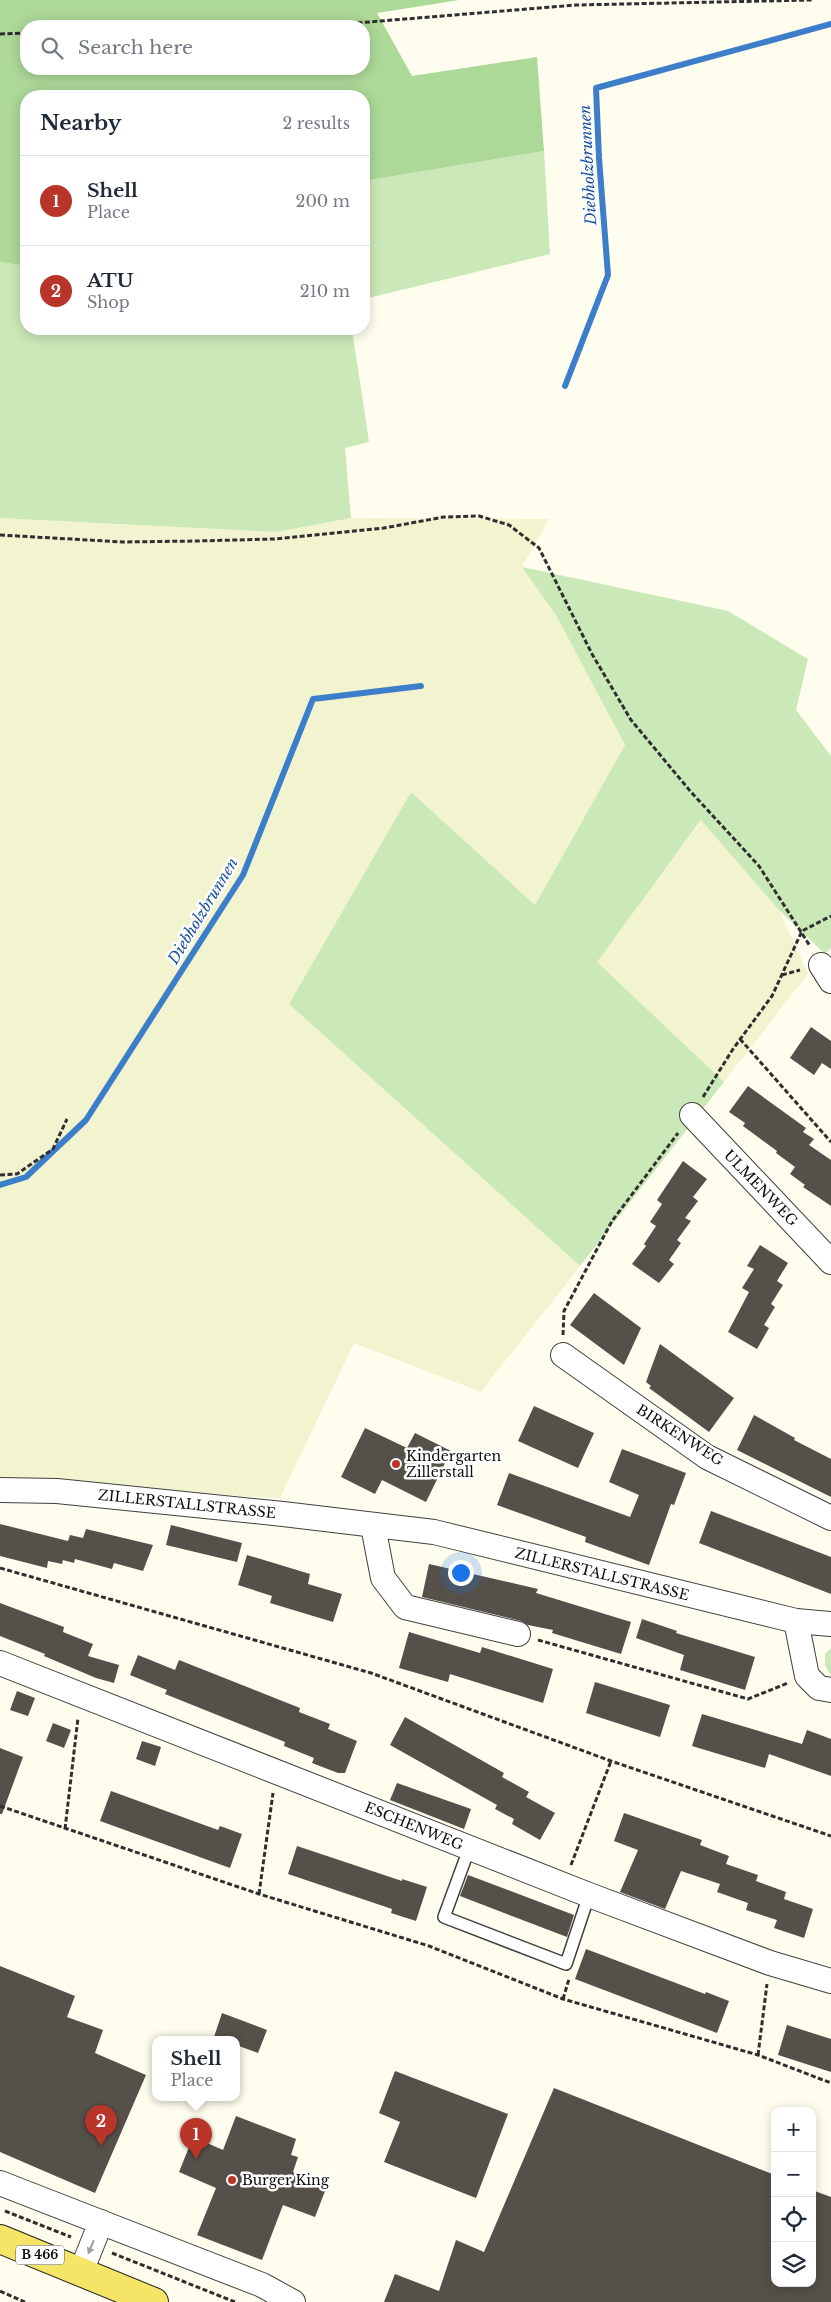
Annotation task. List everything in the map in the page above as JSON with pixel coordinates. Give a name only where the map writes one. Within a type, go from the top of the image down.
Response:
[{"type":"main road","name":"B 466","points":[[0,2239],[154,2302]]},
{"type":"street","name":"ULMENWEG","points":[[692,1115],[831,1262]]},
{"type":"street","name":"BIRKENWEG","points":[[562,1355],[707,1457],[831,1518]]},
{"type":"street","name":"ZILLERSTALLSTRASSE","points":[[0,1490],[57,1491],[283,1514],[434,1532],[796,1622],[831,1624]]},
{"type":"street","points":[[373,1526],[382,1578],[405,1607],[518,1634]]},
{"type":"street","points":[[796,1622],[807,1676],[819,1688],[831,1690]]},
{"type":"street","name":"ESCHENWEG","points":[[0,1663],[277,1770],[469,1849],[589,1895],[770,1963],[831,1981]]},
{"type":"street","points":[[0,2183],[262,2285],[293,2302]]},
{"type":"street","points":[[81,2272],[101,2222]]},
{"type":"lane","points":[[469,1849],[444,1917],[566,1964],[589,1895]]},
{"type":"path","points":[[370,22],[576,5],[812,0]]},
{"type":"path","points":[[0,34],[20,33]]},
{"type":"path","points":[[0,534],[123,542],[274,540],[384,528],[444,517],[479,516],[508,525],[539,548],[592,654],[631,720],[691,792],[759,866],[828,971]]},
{"type":"path","points":[[562,1355],[564,1311],[612,1221],[692,1115],[740,1039],[772,996],[802,931],[831,916]]},
{"type":"path","points":[[740,1039],[831,1142]]},
{"type":"path","points":[[0,1175],[17,1174],[53,1149],[67,1119]]},
{"type":"path","points":[[0,1568],[371,1673],[611,1761],[831,1836]]},
{"type":"path","points":[[518,1634],[748,1699],[807,1676]]},
{"type":"path","points":[[66,1829],[81,1695]]},
{"type":"path","points":[[563,1885],[611,1761]]},
{"type":"path","points":[[259,1894],[277,1770]]},
{"type":"path","points":[[0,1806],[259,1894],[429,1946],[563,1999],[758,2055],[831,2083]]},
{"type":"path","points":[[758,2055],[770,1963]]},
{"type":"path","points":[[0,2209],[234,2302]]},
{"type":"path","points":[[0,2291],[25,2302]]},
{"type":"green space","points":[[0,0],[459,0],[377,13],[412,76],[537,57],[544,151],[370,180],[370,90],[20,90],[20,265],[0,262]]},
{"type":"green space","points":[[544,151],[550,254],[370,298],[370,180]]},
{"type":"green space","points":[[0,262],[20,265],[20,335],[353,335],[369,442],[345,448],[351,518],[276,532],[0,518]]},
{"type":"green space","points":[[0,518],[276,532],[351,518],[549,519],[522,567],[556,615],[625,745],[535,905],[411,792],[289,1004],[580,1266],[481,1392],[354,1343],[280,1498],[0,1482]]},
{"type":"green space","points":[[522,567],[728,611],[808,659],[796,710],[831,756],[831,948],[825,954],[779,910],[701,820],[597,962],[724,1082],[580,1266],[289,1004],[411,792],[535,905],[625,745],[556,615]]},
{"type":"green space","points":[[702,820],[779,910],[808,974],[724,1082],[596,962]]},
{"type":"green space","points":[[831,1648],[831,1676],[825,1665],[825,1654]]},
{"type":"building","points":[[811,1027],[831,1041],[831,1069],[822,1063],[814,1075],[790,1058]]},
{"type":"building","points":[[748,1086],[806,1128],[803,1132],[814,1139],[809,1145],[831,1160],[831,1206],[803,1187],[805,1185],[790,1174],[795,1167],[743,1126],[745,1123],[729,1112]]},
{"type":"building","points":[[683,1161],[707,1179],[693,1197],[698,1201],[685,1218],[691,1221],[677,1240],[681,1243],[669,1260],[674,1264],[659,1283],[632,1264],[646,1246],[644,1244],[656,1226],[650,1222],[662,1204],[657,1200]]},
{"type":"building","points":[[760,1245],[788,1263],[777,1281],[783,1285],[771,1304],[775,1307],[764,1325],[769,1328],[757,1349],[728,1332],[749,1292],[742,1288],[754,1269],[747,1266]]},
{"type":"building","points":[[594,1293],[641,1328],[624,1365],[570,1325]]},
{"type":"building","points":[[660,1344],[734,1398],[709,1432],[649,1388],[651,1386],[646,1382]]},
{"type":"building","points":[[534,1406],[594,1433],[578,1468],[518,1441]]},
{"type":"building","points":[[754,1415],[795,1438],[794,1440],[831,1459],[831,1497],[737,1450]]},
{"type":"building","name":"Kindergarten Zillerstall","points":[[365,1428],[407,1448],[415,1433],[451,1451],[426,1502],[382,1480],[375,1494],[341,1477]]},
{"type":"building","points":[[622,1449],[686,1473],[674,1505],[671,1504],[649,1565],[585,1542],[586,1537],[497,1505],[509,1473],[630,1517],[639,1495],[609,1482]]},
{"type":"building","points":[[711,1511],[831,1557],[831,1594],[699,1543]]},
{"type":"building","points":[[0,1524],[68,1541],[70,1535],[83,1538],[86,1529],[153,1545],[143,1571],[114,1563],[112,1569],[75,1559],[74,1563],[63,1560],[62,1564],[48,1561],[47,1568],[0,1556]]},
{"type":"building","points":[[171,1525],[242,1543],[237,1562],[166,1545]]},
{"type":"building","points":[[247,1555],[310,1574],[308,1584],[342,1594],[333,1622],[270,1603],[272,1596],[238,1585]]},
{"type":"building","points":[[429,1564],[538,1589],[536,1593],[631,1622],[621,1654],[552,1633],[553,1630],[422,1597]]},
{"type":"building","points":[[0,1603],[64,1627],[63,1632],[93,1644],[88,1656],[119,1665],[114,1683],[96,1678],[44,1656],[45,1654],[0,1636]]},
{"type":"building","points":[[642,1619],[677,1631],[676,1633],[755,1657],[745,1690],[680,1670],[684,1655],[636,1638]]},
{"type":"building","points":[[409,1632],[480,1653],[482,1647],[553,1669],[543,1703],[450,1674],[448,1682],[399,1668]]},
{"type":"building","points":[[138,1655],[175,1670],[179,1660],[300,1708],[299,1712],[330,1724],[328,1729],[357,1741],[345,1773],[338,1773],[312,1763],[314,1758],[284,1746],[285,1742],[165,1694],[167,1690],[130,1675]]},
{"type":"building","points":[[595,1682],[670,1705],[660,1737],[586,1713]]},
{"type":"building","points":[[17,1691],[35,1698],[28,1716],[10,1710]]},
{"type":"building","points":[[702,1714],[802,1744],[807,1730],[831,1739],[831,1776],[769,1754],[765,1768],[692,1746]]},
{"type":"building","points":[[405,1717],[504,1773],[502,1777],[529,1792],[526,1797],[555,1813],[540,1840],[512,1824],[514,1819],[495,1809],[497,1805],[390,1745]]},
{"type":"building","points":[[53,1723],[71,1730],[64,1748],[46,1741]]},
{"type":"building","points":[[142,1741],[161,1747],[155,1766],[136,1759]]},
{"type":"building","points":[[0,1748],[23,1757],[2,1814],[0,1814]]},
{"type":"building","points":[[397,1783],[471,1809],[464,1829],[390,1800]]},
{"type":"building","points":[[111,1791],[218,1830],[220,1826],[242,1834],[230,1868],[100,1821]]},
{"type":"building","points":[[624,1813],[702,1840],[700,1845],[729,1856],[726,1864],[758,1875],[756,1881],[786,1892],[784,1899],[813,1909],[804,1938],[774,1928],[777,1920],[746,1910],[748,1903],[717,1892],[720,1884],[681,1871],[665,1909],[620,1892],[638,1850],[614,1841]]},
{"type":"building","points":[[297,1846],[402,1881],[402,1879],[427,1887],[416,1921],[391,1913],[392,1909],[288,1874]]},
{"type":"building","points":[[468,1875],[574,1915],[567,1937],[460,1896]]},
{"type":"building","points":[[586,1949],[705,1994],[706,1992],[729,2001],[717,2033],[575,1979]]},
{"type":"building","points":[[0,1966],[75,1996],[67,2017],[103,2030],[95,2053],[146,2075],[95,2193],[0,2152]]},
{"type":"building","points":[[222,2013],[267,2030],[258,2053],[240,2046],[240,2036],[214,2036]]},
{"type":"building","points":[[787,2025],[831,2039],[831,2072],[778,2055]]},
{"type":"building","points":[[395,2071],[508,2114],[476,2198],[384,2162],[400,2122],[379,2113]]},
{"type":"building","points":[[554,2088],[771,2173],[771,2287],[816,2287],[816,2191],[831,2197],[831,2302],[384,2302],[395,2274],[439,2291],[456,2240],[484,2252]]},
{"type":"building","points":[[236,2116],[296,2139],[291,2155],[298,2157],[293,2172],[327,2186],[315,2217],[283,2205],[262,2260],[197,2235],[216,2188],[179,2172],[193,2137],[223,2150]]},
{"type":"waterway","name":"Diebholzbrunnen","points":[[565,386],[608,275],[596,88],[831,24]]},
{"type":"waterway","name":"Diebholzbrunnen","points":[[0,1185],[26,1177],[86,1120],[243,875],[313,699],[421,686]]},
{"type":"place","name":"Kindergarten Zillerstall","points":[[396,1464]]},
{"type":"place","name":"ATU","points":[[101,2146]]},
{"type":"place","name":"Shell","points":[[196,2159]]},
{"type":"place","name":"Burger King","points":[[232,2180]]}]
